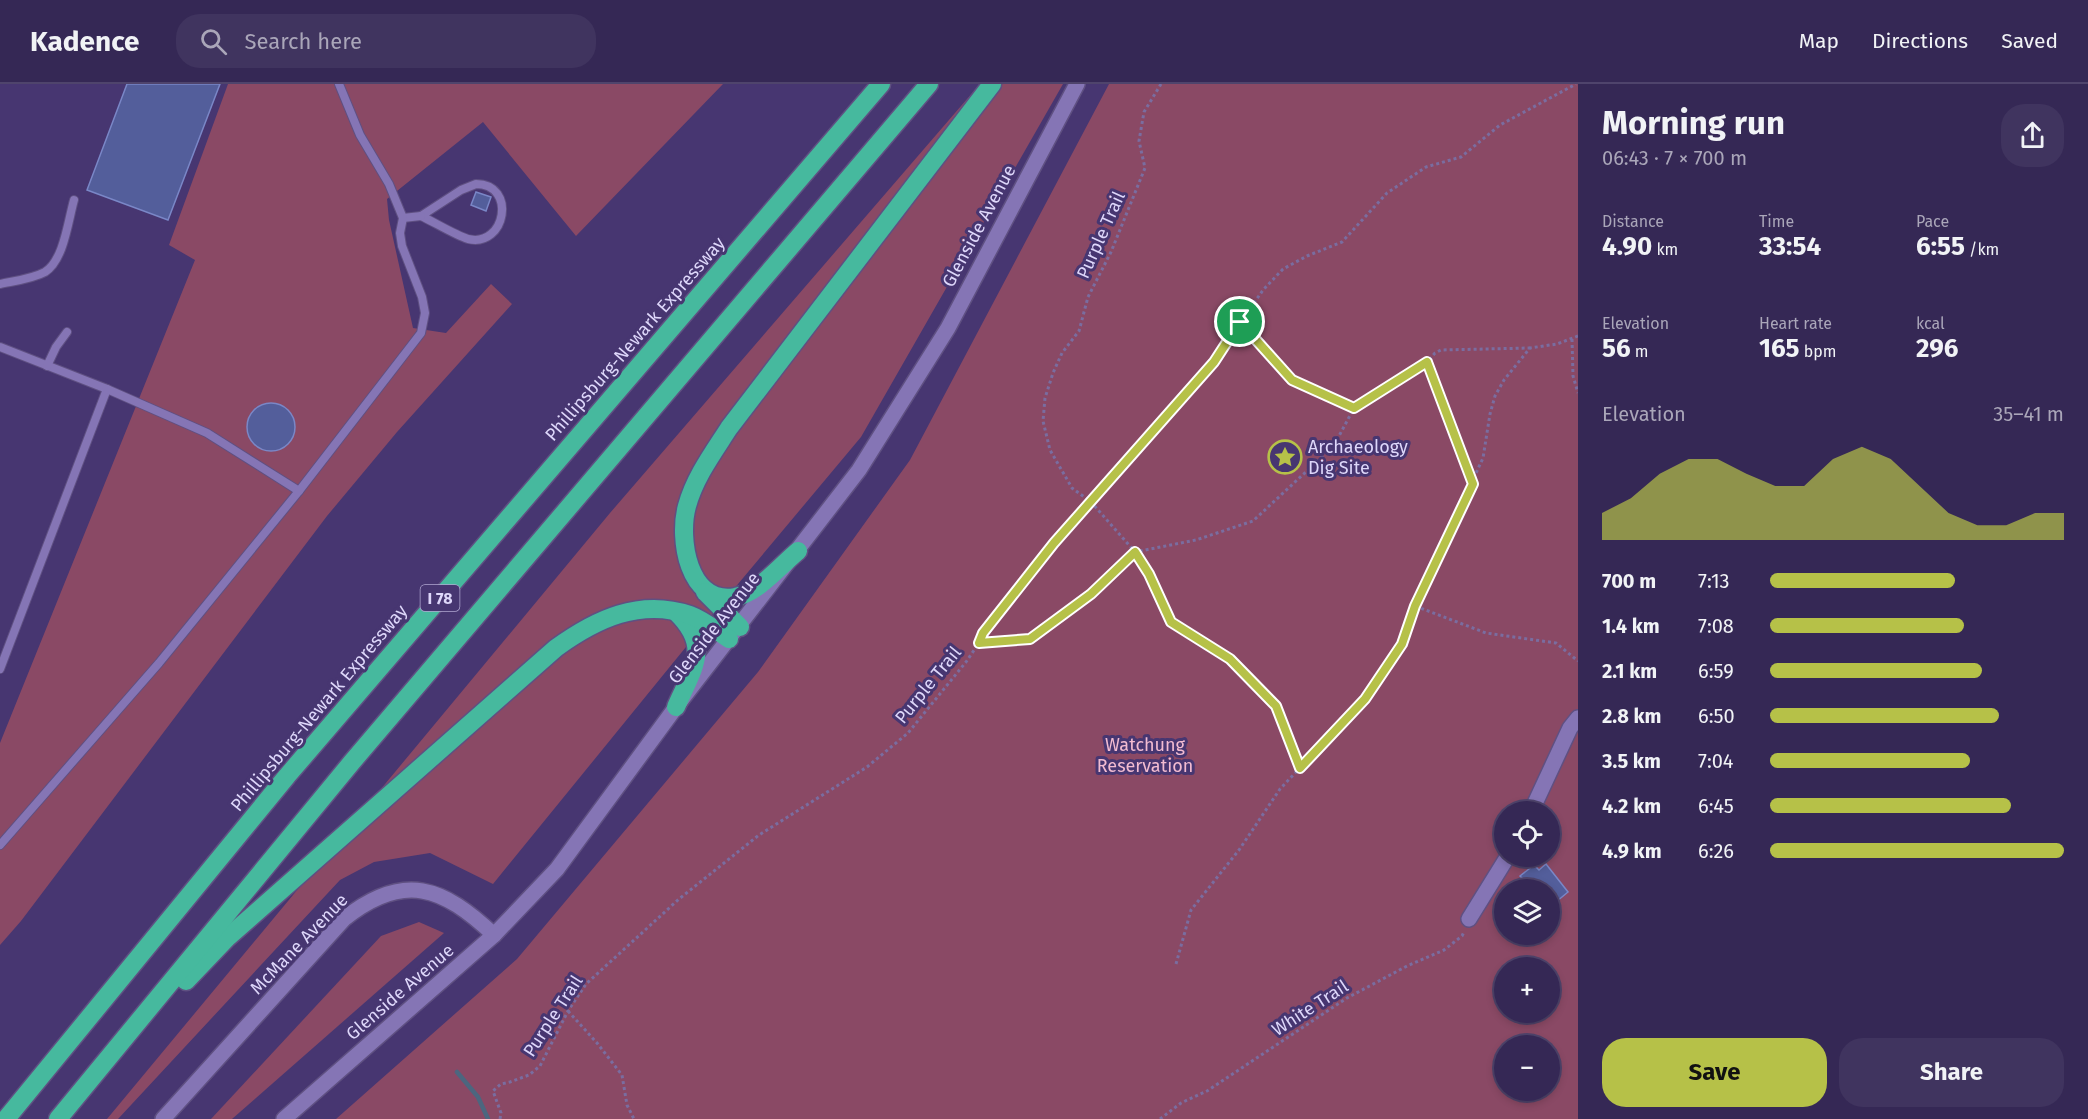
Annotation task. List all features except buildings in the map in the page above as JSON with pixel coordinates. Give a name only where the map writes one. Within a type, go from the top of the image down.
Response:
[{"type":"highway","name":"Phillipsburg-Newark Expressway","points":[[6,1119],[287,776],[881,84]]},
{"type":"highway","name":"I 78","points":[[58,1119],[352,762],[929,84]]},
{"type":"highway","points":[[735,633],[701,587],[688,561],[684,524],[691,493],[703,468],[729,428],[992,84]]},
{"type":"highway","points":[[701,587],[721,596],[734,597],[745,594],[798,551]]},
{"type":"highway","points":[[89,1082],[227,938],[556,648],[585,628],[615,615],[648,608],[676,612],[735,633]]},
{"type":"highway","points":[[676,612],[687,622],[697,643],[694,665],[676,707]]},
{"type":"main road","name":"Glenside Avenue","points":[[284,1119],[494,935],[557,869],[676,707],[859,470],[948,328],[1077,84]]},
{"type":"main road","points":[[1536,801],[1570,728],[1578,718]]},
{"type":"main road","points":[[1469,920],[1501,867]]},
{"type":"main road","name":"McMane Avenue","points":[[164,1119],[344,919],[363,904],[404,890],[426,891],[445,897],[464,908],[494,935]]},
{"type":"lane","points":[[0,845],[159,663],[300,491],[421,333],[425,313],[422,297],[402,246],[400,233],[403,218],[389,184],[360,135],[339,84]]},
{"type":"lane","points":[[403,218],[421,216],[461,190],[476,184],[484,184],[493,189],[502,204],[500,222],[495,230],[479,239],[460,236],[421,216]]},
{"type":"lane","points":[[0,284],[32,277],[53,265],[60,255],[74,200]]},
{"type":"lane","points":[[48,366],[56,347],[67,332]]},
{"type":"lane","points":[[0,347],[107,389],[207,433],[300,491]]},
{"type":"lane","points":[[0,669],[107,389]]},
{"type":"path","name":"Purple Trail","points":[[500,1119],[501,1113],[493,1091],[501,1084],[529,1075],[540,1066],[568,1011],[586,984],[679,899],[759,835],[867,767],[908,733],[966,662],[983,633],[1054,543],[1091,502],[1072,488],[1050,450],[1043,421],[1045,398],[1062,353],[1078,331],[1088,297],[1111,252],[1145,168],[1138,141],[1144,112],[1161,84]]},
{"type":"path","points":[[1300,768],[1276,706],[1230,659],[1171,622],[1149,574],[1135,552],[1091,502],[1214,362],[1263,290],[1283,269],[1306,256],[1342,242],[1387,193],[1426,167],[1461,157],[1500,124],[1576,84]]},
{"type":"path","points":[[1240,322],[1292,380],[1354,408]]},
{"type":"path","points":[[979,643],[1030,639],[1091,594],[1135,552],[1197,540],[1253,521],[1323,456],[1339,436],[1354,408],[1427,362],[1435,353],[1441,350],[1530,348],[1557,344],[1578,336]]},
{"type":"path","points":[[1572,339],[1573,376],[1578,393]]},
{"type":"path","points":[[1176,964],[1191,910],[1239,850],[1280,789],[1365,699],[1402,644],[1415,606],[1484,458],[1490,414],[1496,396],[1504,380],[1530,348]]},
{"type":"path","points":[[1427,362],[1473,484]]},
{"type":"path","points":[[1415,606],[1486,633],[1556,643],[1578,661]]},
{"type":"path","name":"White Trail","points":[[1161,1119],[1181,1103],[1207,1091],[1347,998],[1407,966],[1444,950],[1462,936],[1469,920]]},
{"type":"path","points":[[568,1011],[622,1075],[627,1105],[633,1119]]},
{"type":"green space","points":[[228,84],[723,84],[576,236],[483,122],[387,199],[389,220],[413,328],[446,333],[491,284],[512,304],[397,432],[327,516],[21,921],[0,945],[0,743],[195,260],[169,245]]},
{"type":"green space","points":[[980,84],[1063,84],[861,437],[712,615],[493,884],[430,853],[374,862],[340,880],[118,1119],[107,1119],[610,513]]},
{"type":"green space","name":"Watchung Reservation","points":[[1109,84],[1578,84],[1578,1119],[336,1119],[517,959],[758,672],[910,460]]},
{"type":"green space","points":[[419,922],[444,933],[232,1119],[211,1119],[381,936]]},
{"type":"waterway","points":[[457,1072],[478,1097],[488,1119]]},
{"type":"place","name":"Archaeology Dig Site","points":[[1285,457]]},
{"type":"route","points":[[1240,322],[1292,380],[1354,408],[1427,362],[1473,484],[1415,606],[1402,644],[1365,699],[1300,768],[1276,706],[1230,659],[1171,622],[1149,574],[1135,552],[1091,594],[1030,639],[979,643],[983,633],[1054,543],[1214,362],[1240,322]]}]
